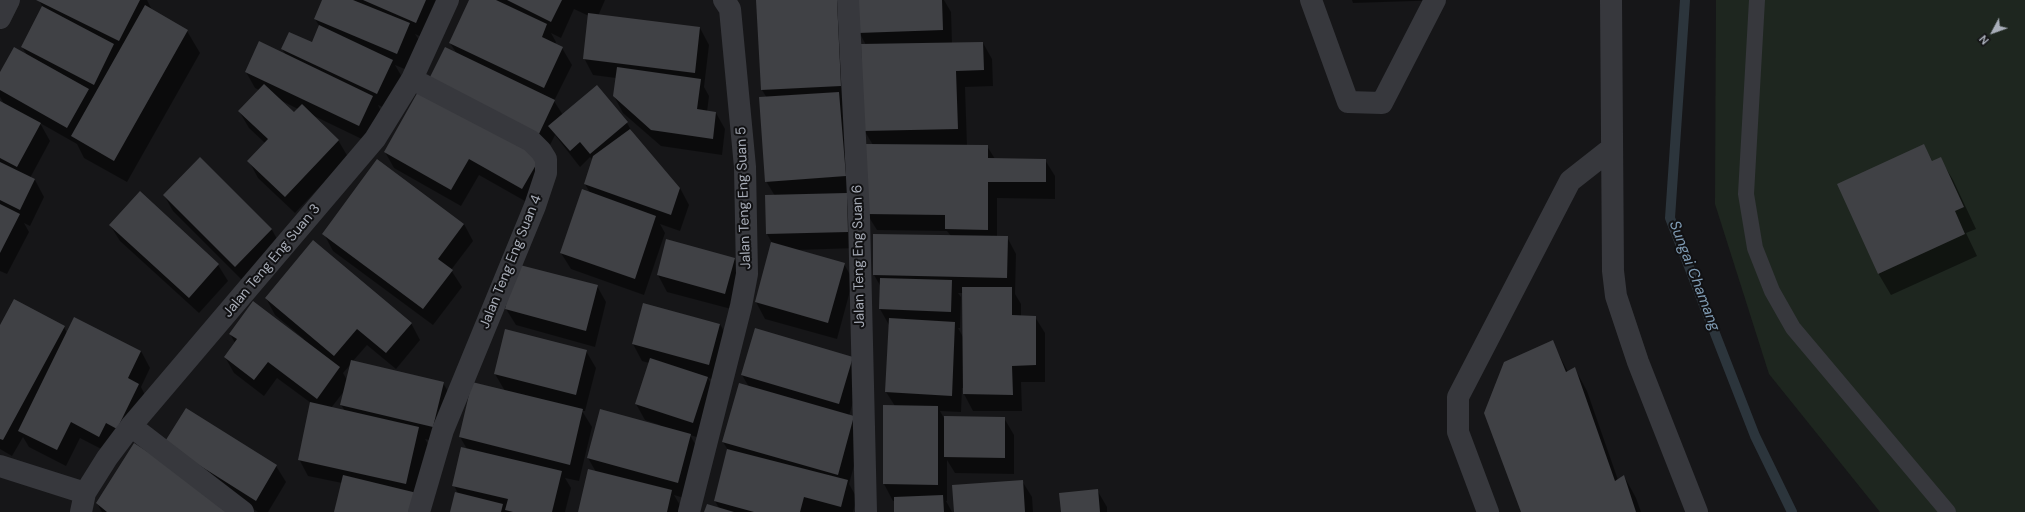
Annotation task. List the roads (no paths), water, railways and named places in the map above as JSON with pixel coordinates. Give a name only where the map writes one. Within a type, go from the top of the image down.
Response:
[{"type":"street","points":[[0,18],[9,0]]},
{"type":"street","name":"Jalan Teng Eng Suan 3","points":[[83,502],[107,458],[131,426],[375,139],[412,79],[448,0]]},
{"type":"street","name":"Jalan Teng Eng Suan 5","points":[[689,512],[741,306],[747,274],[748,238],[744,160],[730,9],[724,0]]},
{"type":"street","name":"Jalan Teng Eng Suan 6","points":[[848,0],[859,217],[866,512]]},
{"type":"street","points":[[1311,0],[1348,102],[1382,103],[1435,0]]},
{"type":"street","points":[[1610,0],[1613,271],[1616,296],[1638,362],[1697,512]]},
{"type":"street","name":"Jalan Teng Eng Suan 4","points":[[412,79],[531,141],[541,151],[546,160],[546,173],[535,206],[443,430],[419,512]]},
{"type":"street","points":[[1488,512],[1458,432],[1458,397],[1570,181],[1612,148]]},
{"type":"street","points":[[131,426],[243,512]]},
{"type":"street","points":[[0,466],[83,502]]},
{"type":"lane","points":[[1757,0],[1746,194],[1755,248],[1772,291],[1793,328],[1948,512]]},
{"type":"waterway","name":"Sungai Chamang","points":[[1685,0],[1670,218],[1755,436],[1792,512]]}]
